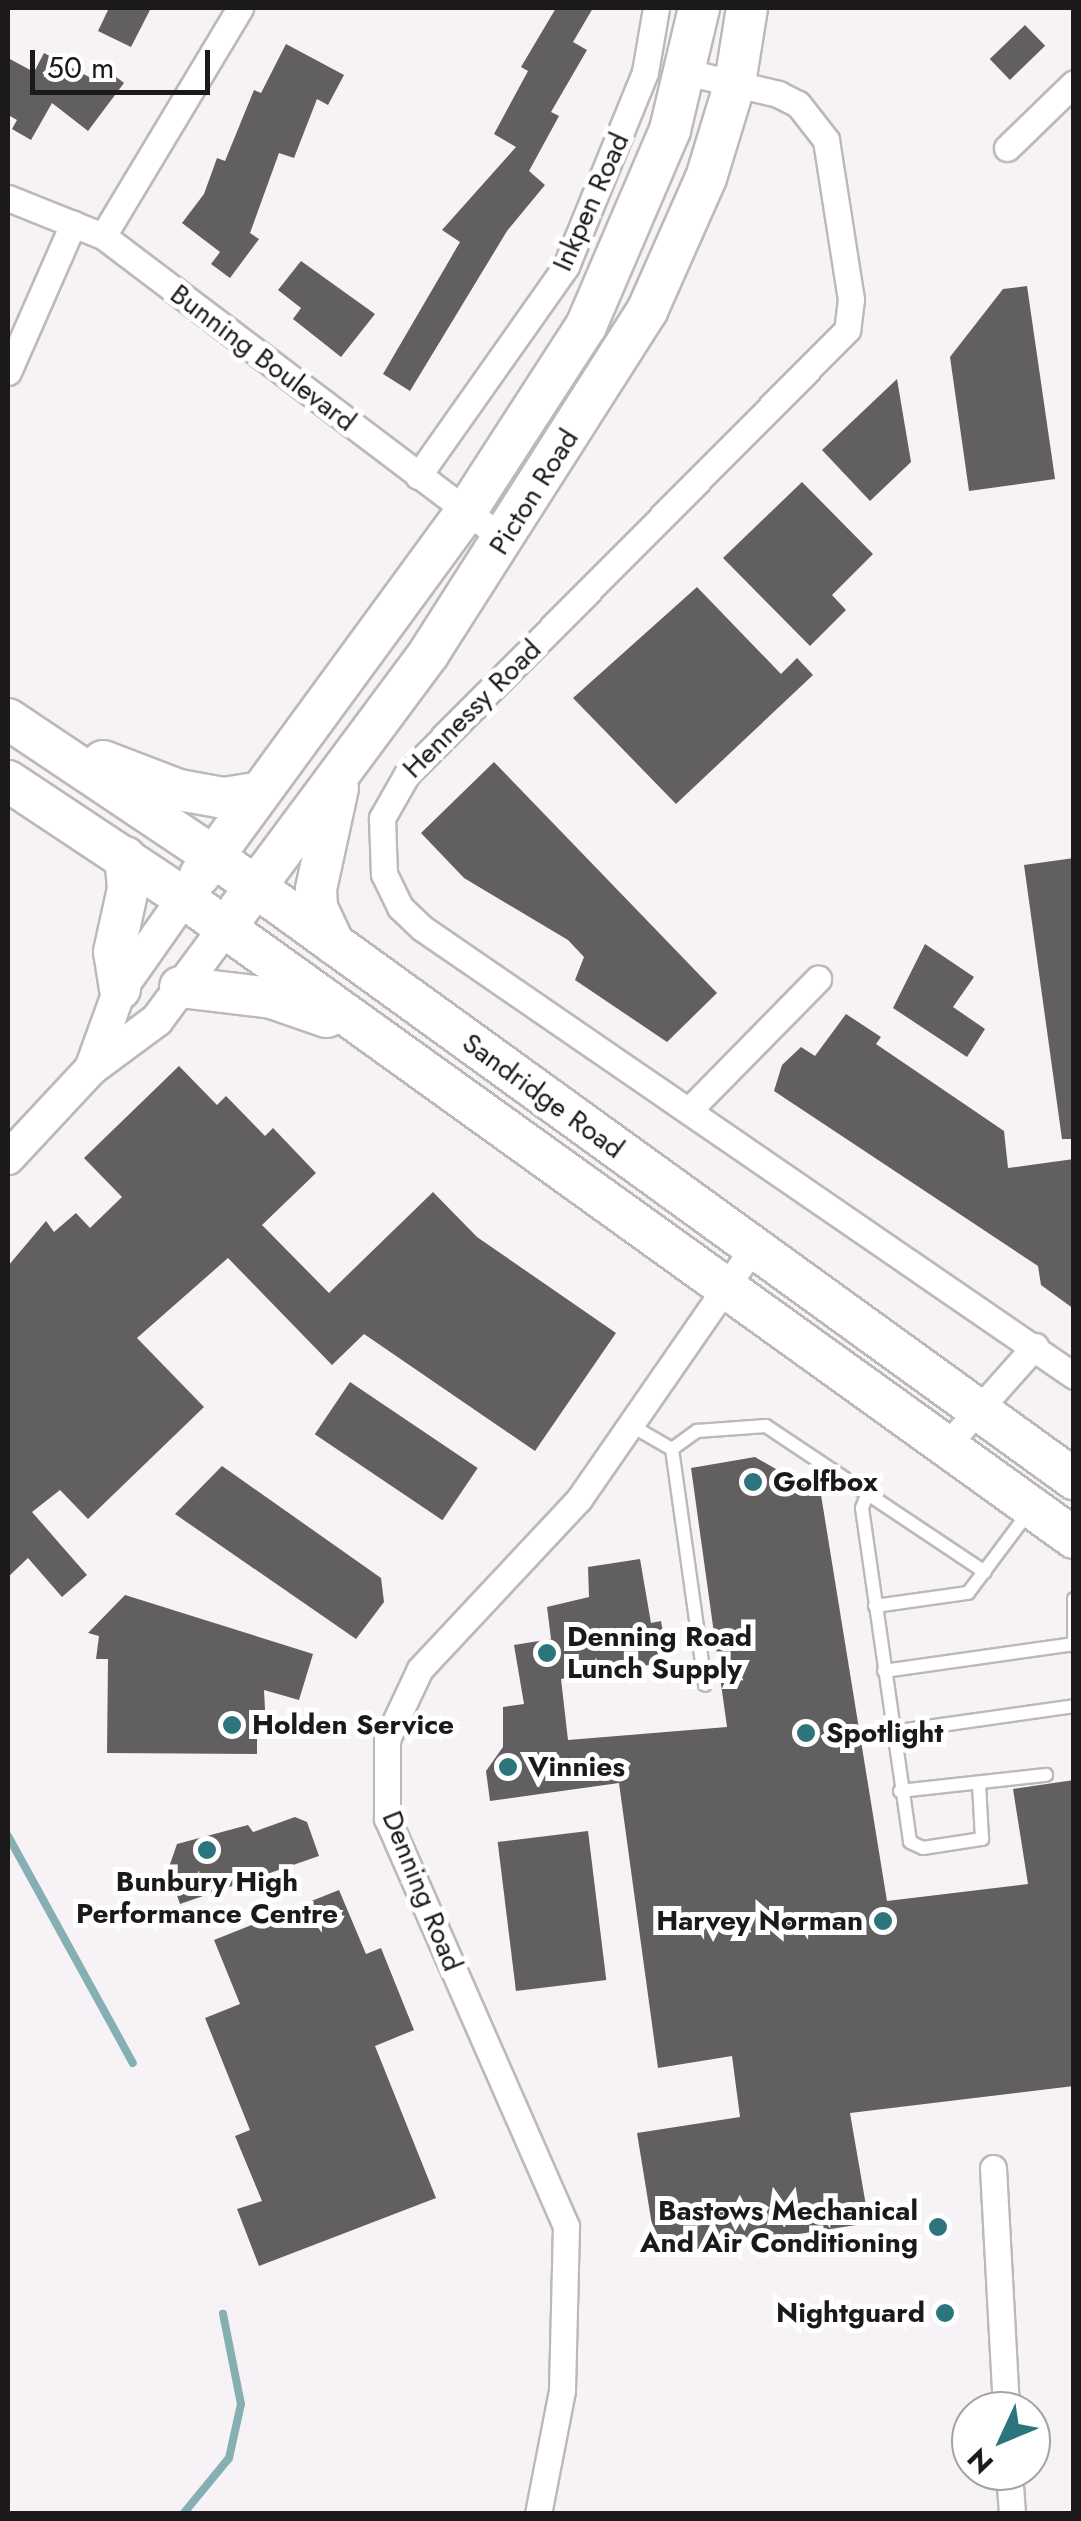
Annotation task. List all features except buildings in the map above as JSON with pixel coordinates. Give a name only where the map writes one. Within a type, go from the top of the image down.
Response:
[{"type":"main road","name":"Picton Road","points":[[184,898],[465,513],[608,282],[670,130],[700,8]]},
{"type":"main road","name":"Picton Road","points":[[225,928],[505,540],[647,311],[706,178],[735,83],[747,8]]},
{"type":"main road","name":"Sandridge Road","points":[[8,719],[43,738],[214,856],[1074,1479]]},
{"type":"main road","points":[[43,738],[180,790],[224,798],[260,792]]},
{"type":"main road","points":[[334,944],[317,908],[316,889],[342,770]]},
{"type":"main road","name":"Sandridge Road","points":[[8,781],[184,898],[1074,1538]]},
{"type":"main road","points":[[120,989],[114,952],[128,888],[125,857]]},
{"type":"main road","points":[[180,987],[272,998],[355,1022]]},
{"type":"street","points":[[103,236],[240,8]]},
{"type":"street","name":"Inkpen Road","points":[[418,476],[566,266],[645,72],[656,8]]},
{"type":"street","name":"Hennessy Road","points":[[686,72],[798,104],[826,140],[851,299],[846,330],[407,774],[390,800],[380,834],[390,892],[410,918],[692,1108],[1074,1376]]},
{"type":"street","points":[[1007,148],[1074,83]]},
{"type":"street","name":"Bunning Boulevard","points":[[8,198],[103,236],[505,540]]},
{"type":"street","points":[[8,372],[72,224]]},
{"type":"street","points":[[91,1069],[120,989],[184,898]]},
{"type":"street","points":[[8,1158],[91,1069],[157,1020],[225,928]]},
{"type":"street","points":[[692,1108],[818,980]]},
{"type":"street","name":"Denning Road","points":[[538,2514],[562,2390],[566,2226],[387,1819],[386,1739],[420,1669],[532,1555],[632,1426],[752,1249]]},
{"type":"street","points":[[946,1446],[1035,1346]]},
{"type":"street","points":[[992,2168],[1005,2391]]},
{"type":"lane","points":[[672,1449],[697,1431],[761,1424],[985,1572]]},
{"type":"lane","points":[[632,1426],[672,1449]]},
{"type":"lane","points":[[672,1449],[705,1686]]},
{"type":"lane","points":[[868,1494],[861,1505],[910,1842],[976,1843],[986,1833],[979,1783]]},
{"type":"lane","points":[[875,1606],[962,1596],[985,1572],[1032,1508]]},
{"type":"lane","points":[[884,1671],[1073,1644],[1074,1599]]},
{"type":"lane","points":[[892,1732],[1074,1706]]},
{"type":"lane","points":[[900,1791],[1046,1776]]},
{"type":"waterway","points":[[8,1836],[133,2063]]},
{"type":"waterway","points":[[183,2514],[229,2458],[241,2404],[223,2314]]},
{"type":"place","name":"Golfbox","points":[[753,1482]]},
{"type":"place","name":"Denning Road Lunch Supply","points":[[547,1653]]},
{"type":"place","name":"Holden Service","points":[[232,1725]]},
{"type":"place","name":"Spotlight","points":[[806,1733]]},
{"type":"place","name":"Vinnies","points":[[508,1767]]},
{"type":"place","name":"Bunbury High Performance Centre","points":[[207,1850]]},
{"type":"place","name":"Harvey Norman","points":[[883,1921]]},
{"type":"place","name":"Bastows Mechanical And Air Conditioning","points":[[938,2227]]},
{"type":"place","name":"Nightguard","points":[[945,2313]]}]
